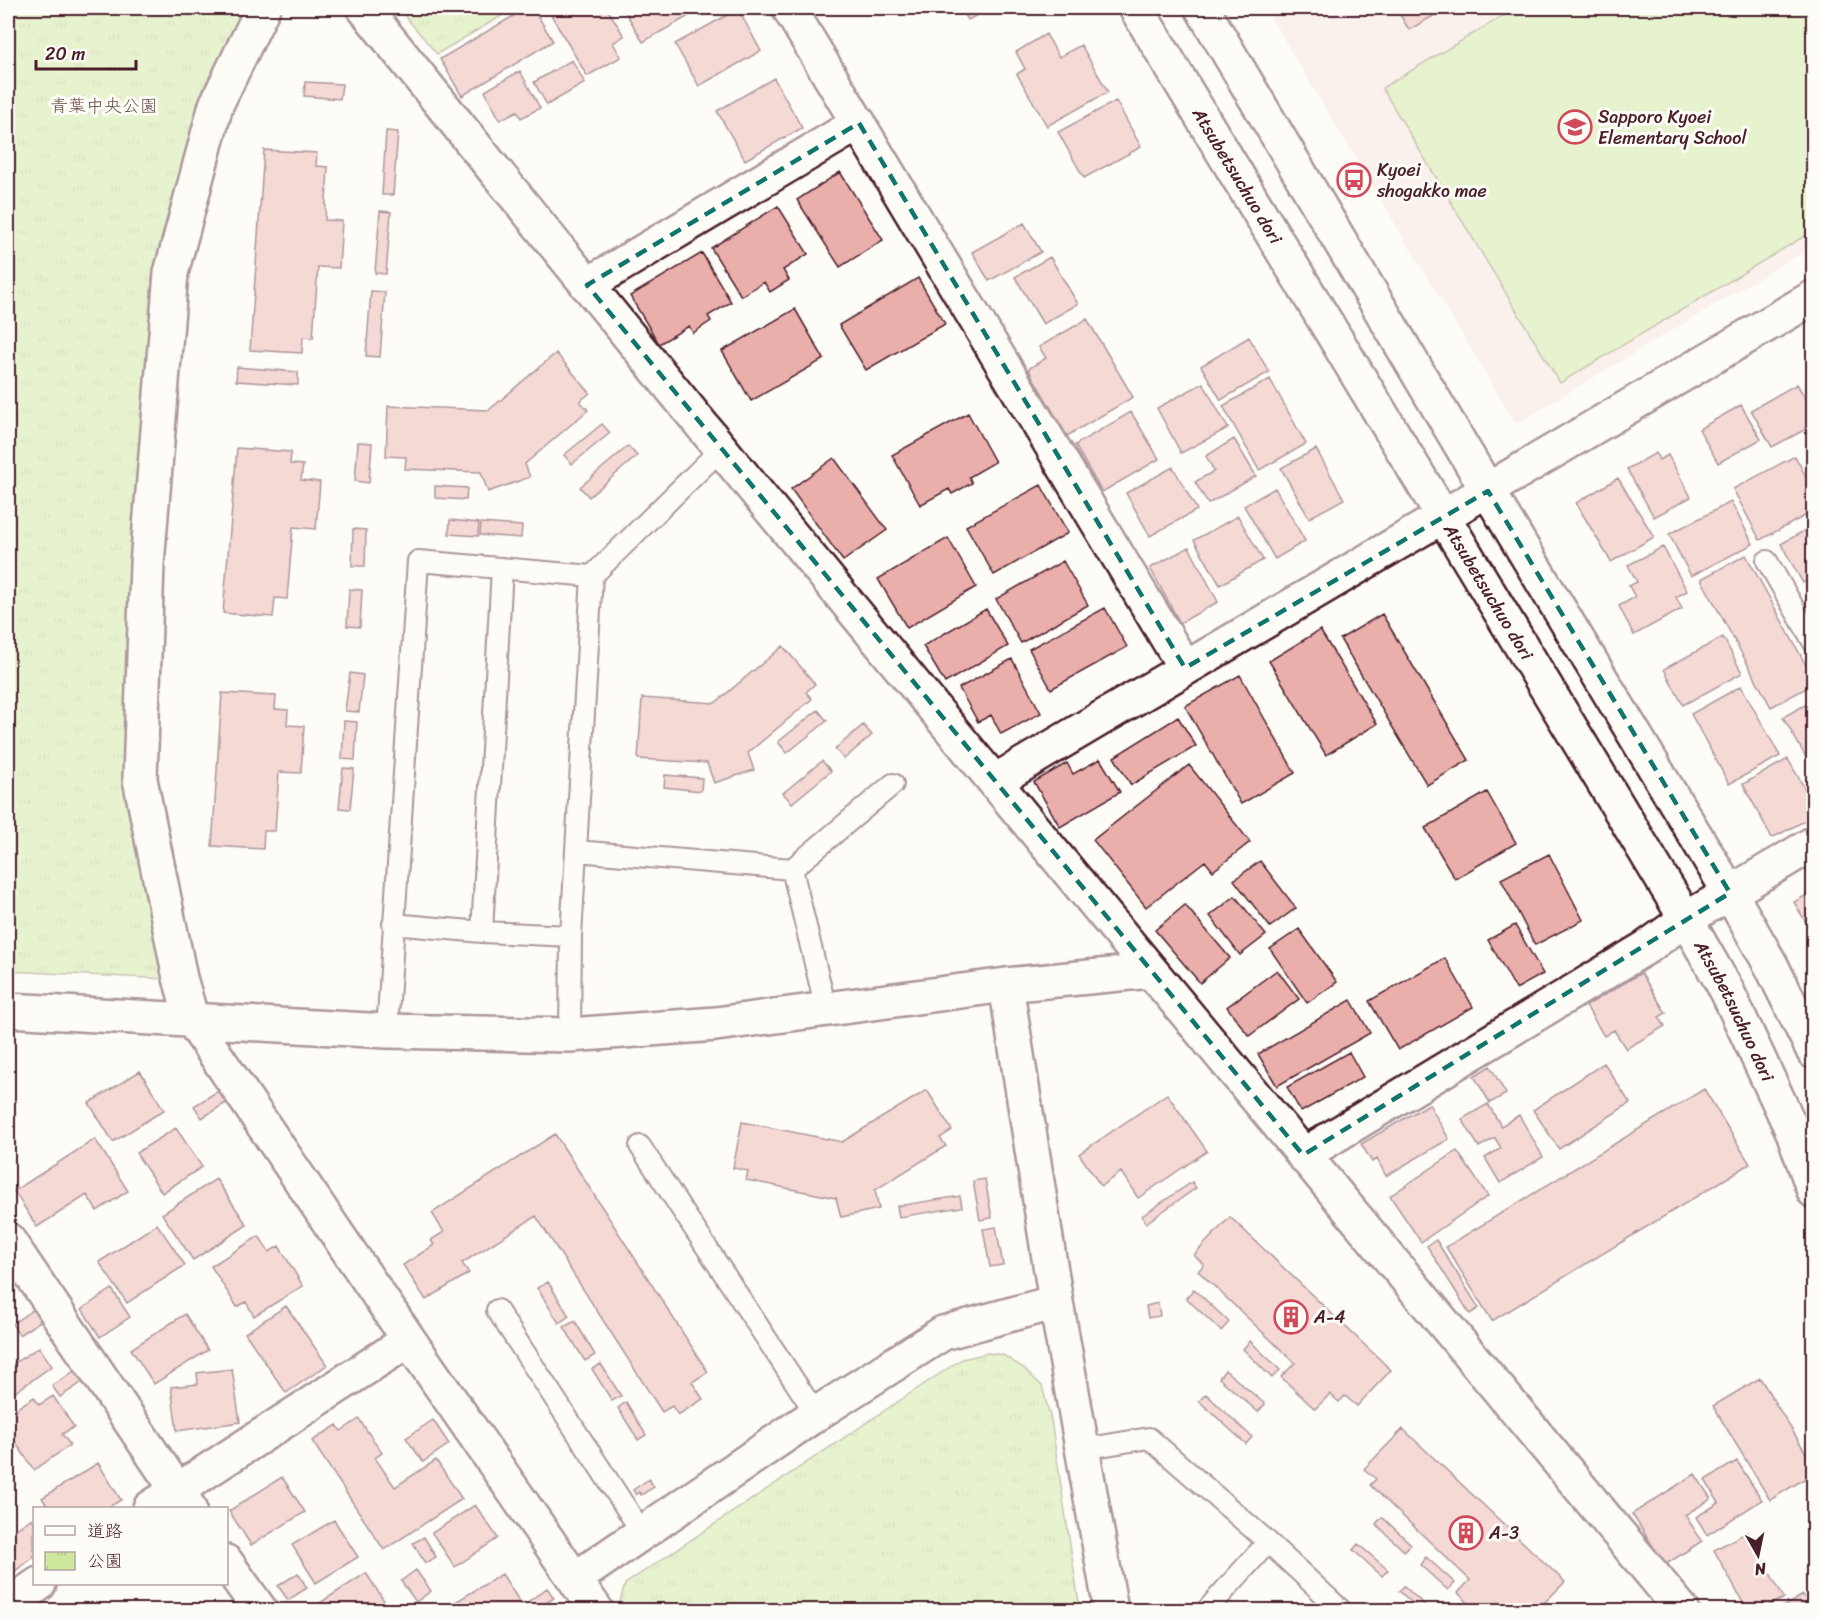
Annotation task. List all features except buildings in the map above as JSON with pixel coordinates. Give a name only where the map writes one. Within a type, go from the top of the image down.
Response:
[{"type":"street","points":[[263,8],[216,105],[171,273],[147,564],[140,779],[180,978],[192,1020],[596,1611]]},
{"type":"street","points":[[364,8],[587,285],[995,782],[1682,1611]]},
{"type":"street","points":[[789,8],[1185,668]]},
{"type":"street","name":"Atsubetsuchuo dori","points":[[1136,8],[1686,919],[1727,991],[1793,1132],[1814,1191]]},
{"type":"street","points":[[1202,8],[1488,491],[1730,892],[1771,965],[1814,1052]]},
{"type":"street","points":[[587,285],[859,123]]},
{"type":"street","points":[[995,782],[1814,297]]},
{"type":"street","points":[[1303,1155],[1647,947],[1730,892],[1814,843]]},
{"type":"street","points":[[8,1010],[387,1031],[570,1035],[716,1024],[1006,985],[1151,971]]},
{"type":"street","points":[[1006,985],[1056,1302],[1111,1611]]},
{"type":"street","points":[[8,1240],[183,1499]]},
{"type":"street","points":[[575,1579],[816,1414],[943,1333],[1056,1302]]},
{"type":"street","points":[[157,1507],[183,1499],[409,1340]]},
{"type":"street","points":[[228,1565],[260,1611]]},
{"type":"street","points":[[8,1605],[38,1585]]},
{"type":"lane","points":[[570,1035],[571,936],[592,576],[722,449]]},
{"type":"lane","points":[[387,1031],[418,561],[592,576]]},
{"type":"lane","points":[[1767,561],[1814,643]]},
{"type":"lane","points":[[482,932],[502,568]]},
{"type":"lane","points":[[576,851],[792,869],[893,784]]},
{"type":"lane","points":[[792,869],[826,1009]]},
{"type":"lane","points":[[393,924],[482,932],[571,936]]},
{"type":"lane","points":[[640,1146],[816,1414]]},
{"type":"lane","points":[[497,1310],[643,1534]]},
{"type":"lane","points":[[1083,1449],[1149,1438],[1268,1542],[1341,1611]]},
{"type":"lane","points":[[1207,1611],[1268,1542]]},
{"type":"highlighted area","points":[[859,123],[1185,668],[1488,491],[1730,893],[1303,1155],[587,285]]},
{"type":"shaded area","name":"Sapporo Kyoei Elementary School","points":[[1265,8],[1813,8],[1813,246],[1516,424]]},
{"type":"green space","name":"青葉中央公園","points":[[8,8],[246,8],[201,115],[136,569],[167,979],[8,971]]},
{"type":"green space","points":[[398,8],[515,8],[437,54]]},
{"type":"green space","name":"Sapporo Kyoei Elementary School","points":[[1516,8],[1813,8],[1813,231],[1560,383],[1382,88]]},
{"type":"green space","points":[[988,1353],[1003,1355],[1022,1367],[1042,1386],[1051,1420],[1080,1610],[620,1610],[618,1608],[625,1584],[962,1359]]},
{"type":"place","name":"Sapporo Kyoei Elementary School","points":[[1575,127]]},
{"type":"place","name":"Kyoei shogakko mae","points":[[1354,180]]},
{"type":"place","name":"A-4","points":[[1291,1317]]},
{"type":"place","name":"A-3","points":[[1466,1533]]}]
